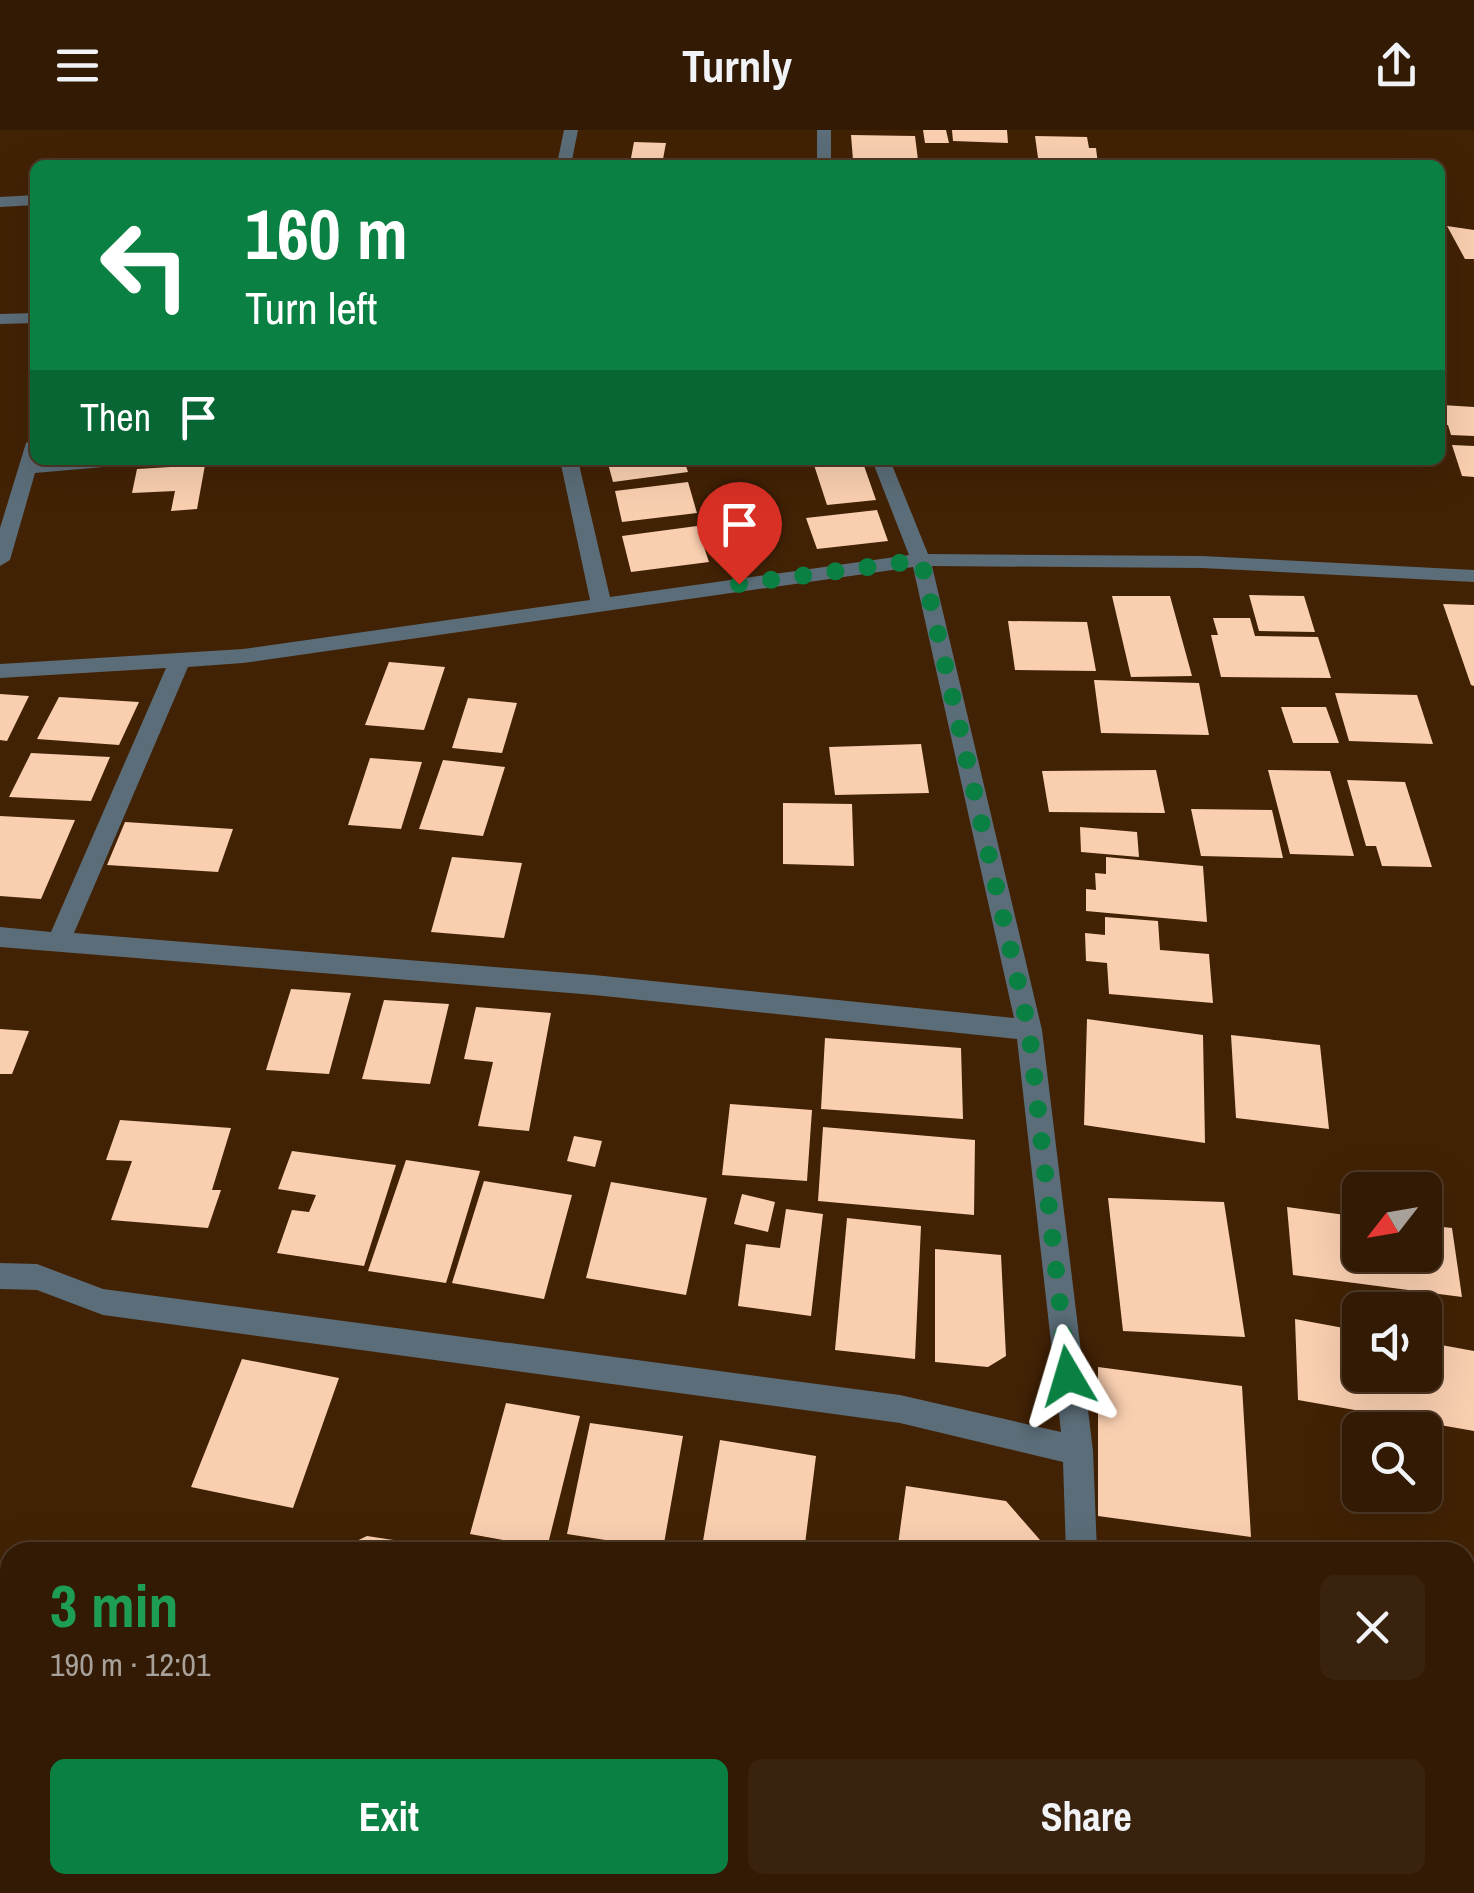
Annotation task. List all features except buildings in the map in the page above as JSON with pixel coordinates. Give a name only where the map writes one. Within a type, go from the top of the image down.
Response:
[{"type":"street","points":[[565,160],[571,130]]},
{"type":"street","points":[[824,130],[824,160]]},
{"type":"street","points":[[0,202],[30,200]]},
{"type":"street","points":[[0,320],[30,318]]},
{"type":"street","points":[[0,560],[30,461]]},
{"type":"street","points":[[28,468],[61,465]]},
{"type":"street","points":[[570,465],[602,603]]},
{"type":"street","points":[[883,465],[921,560],[1029,1030],[1078,1452],[1082,1542]]},
{"type":"street","points":[[0,671],[179,662],[921,560],[1202,562],[1474,576]]},
{"type":"street","points":[[59,941],[179,662]]},
{"type":"street","points":[[0,937],[594,985],[1029,1030]]},
{"type":"street","points":[[0,1276],[37,1277],[103,1302],[900,1410],[1078,1452]]},
{"type":"route","points":[[739,584],[921,560],[1029,1030],[1068,1376]]}]
